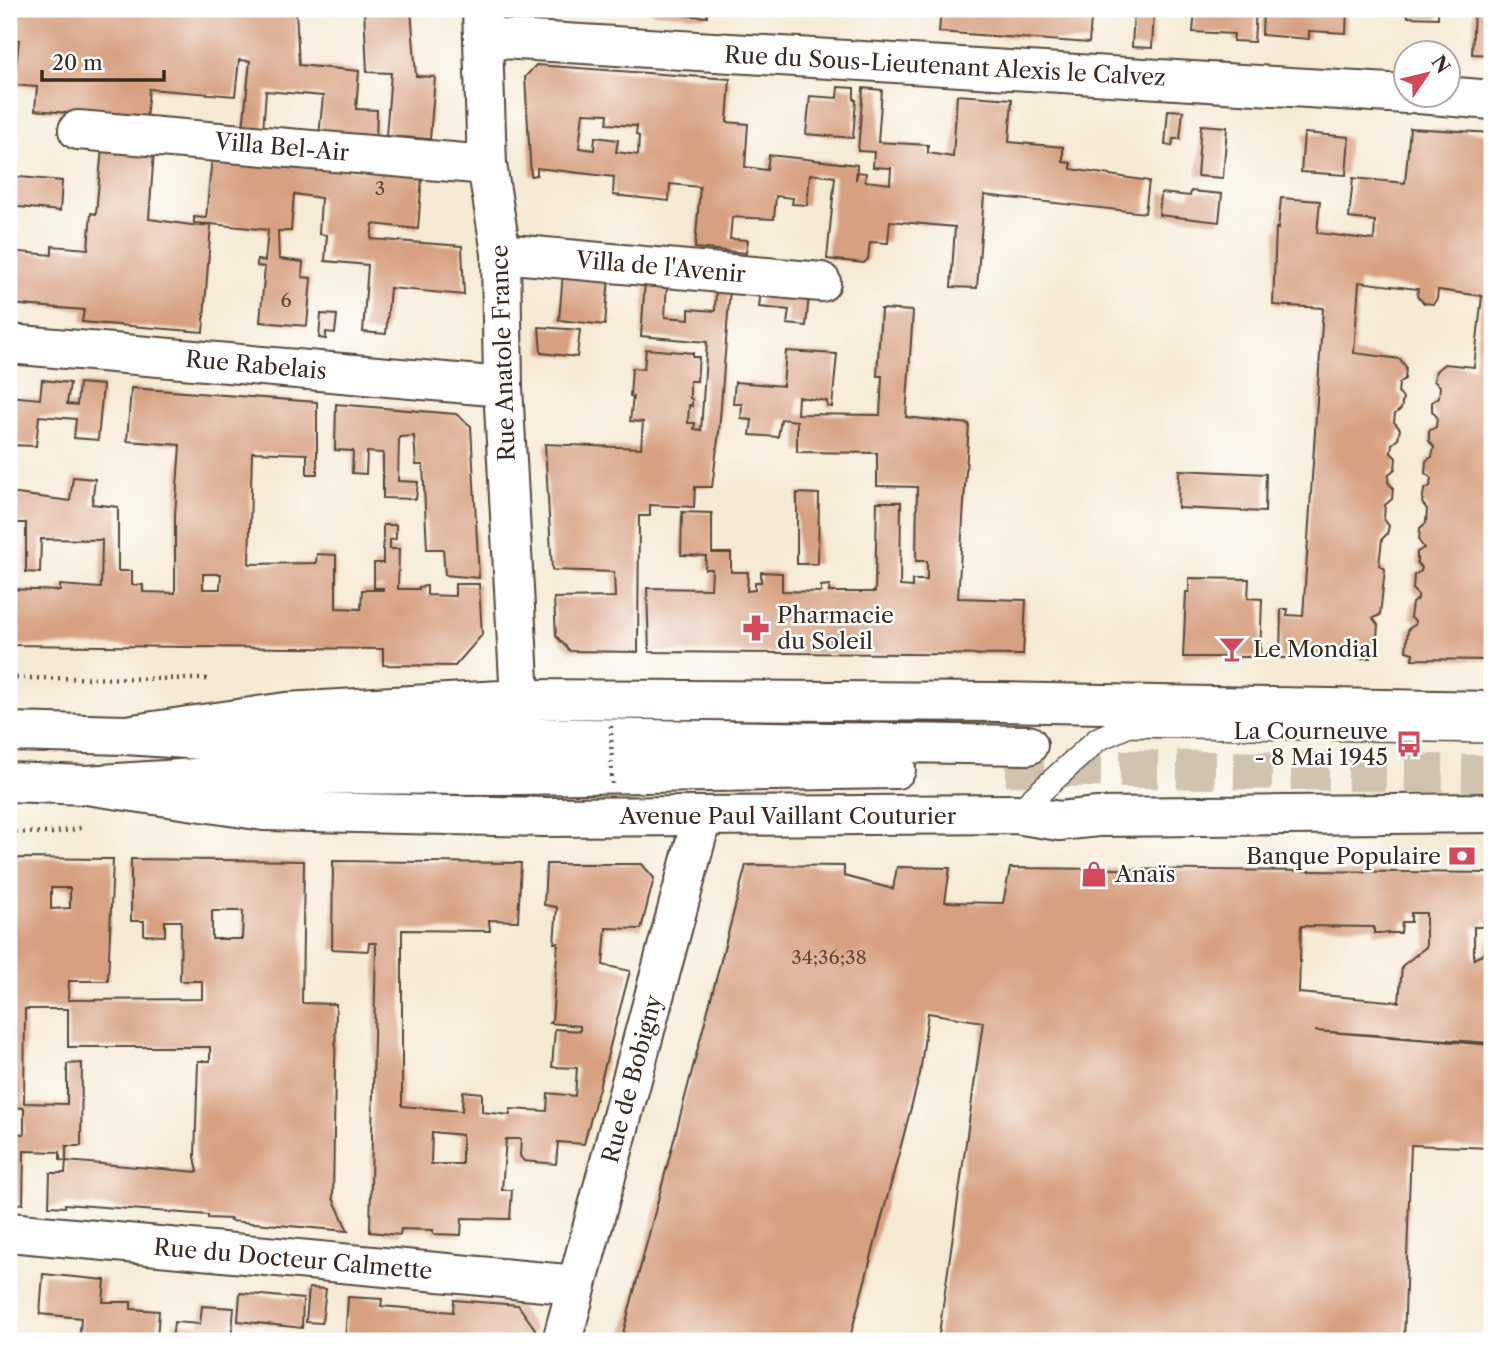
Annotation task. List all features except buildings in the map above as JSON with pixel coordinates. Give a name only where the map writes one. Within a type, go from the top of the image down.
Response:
[{"type":"main road","name":"Rue du Sous-Lieutenant Alexis le Calvez","points":[[483,24],[1392,93]]},
{"type":"main road","name":"Rue Anatole France","points":[[483,24],[486,165],[501,253],[503,387],[520,699]]},
{"type":"main road","points":[[1462,98],[1492,100]]},
{"type":"main road","name":"Villa Bel-Air","points":[[78,130],[486,165]]},
{"type":"main road","name":"Villa de l'Avenir","points":[[501,253],[821,282]]},
{"type":"main road","name":"Rue Rabelais","points":[[9,344],[503,387]]},
{"type":"main road","name":"Avenue Paul Vaillant Couturier","points":[[126,736],[286,712],[520,699],[998,702],[1492,711]]},
{"type":"main road","name":"Avenue Paul Vaillant Couturier","points":[[9,732],[289,746],[520,737],[1017,756],[520,775],[258,774],[86,785],[9,782]]},
{"type":"main road","name":"Avenue Paul Vaillant Couturier","points":[[86,785],[264,811],[532,817],[1016,814],[1059,821],[1098,817],[1492,813]]},
{"type":"main road","name":"Rue de Bobigny","points":[[562,1341],[702,817]]},
{"type":"main road","name":"Rue du Docteur Calmette","points":[[9,1232],[577,1285]]},
{"type":"lane","points":[[1016,814],[1098,739],[1129,725],[1492,731]]},
{"type":"path","points":[[611,726],[612,787]]},
{"type":"tunnel","points":[[1006,767],[1492,774]]},
{"type":"place","name":"Pharmacie du Soleil","points":[[756,628]]},
{"type":"place","name":"Le Mondial","points":[[1232,649]]},
{"type":"place","name":"La Courneuve - 8 Mai 1945","points":[[1409,744]]},
{"type":"place","name":"Banque Populaire","points":[[1462,856]]},
{"type":"place","name":"Anaïs","points":[[1094,874]]}]
